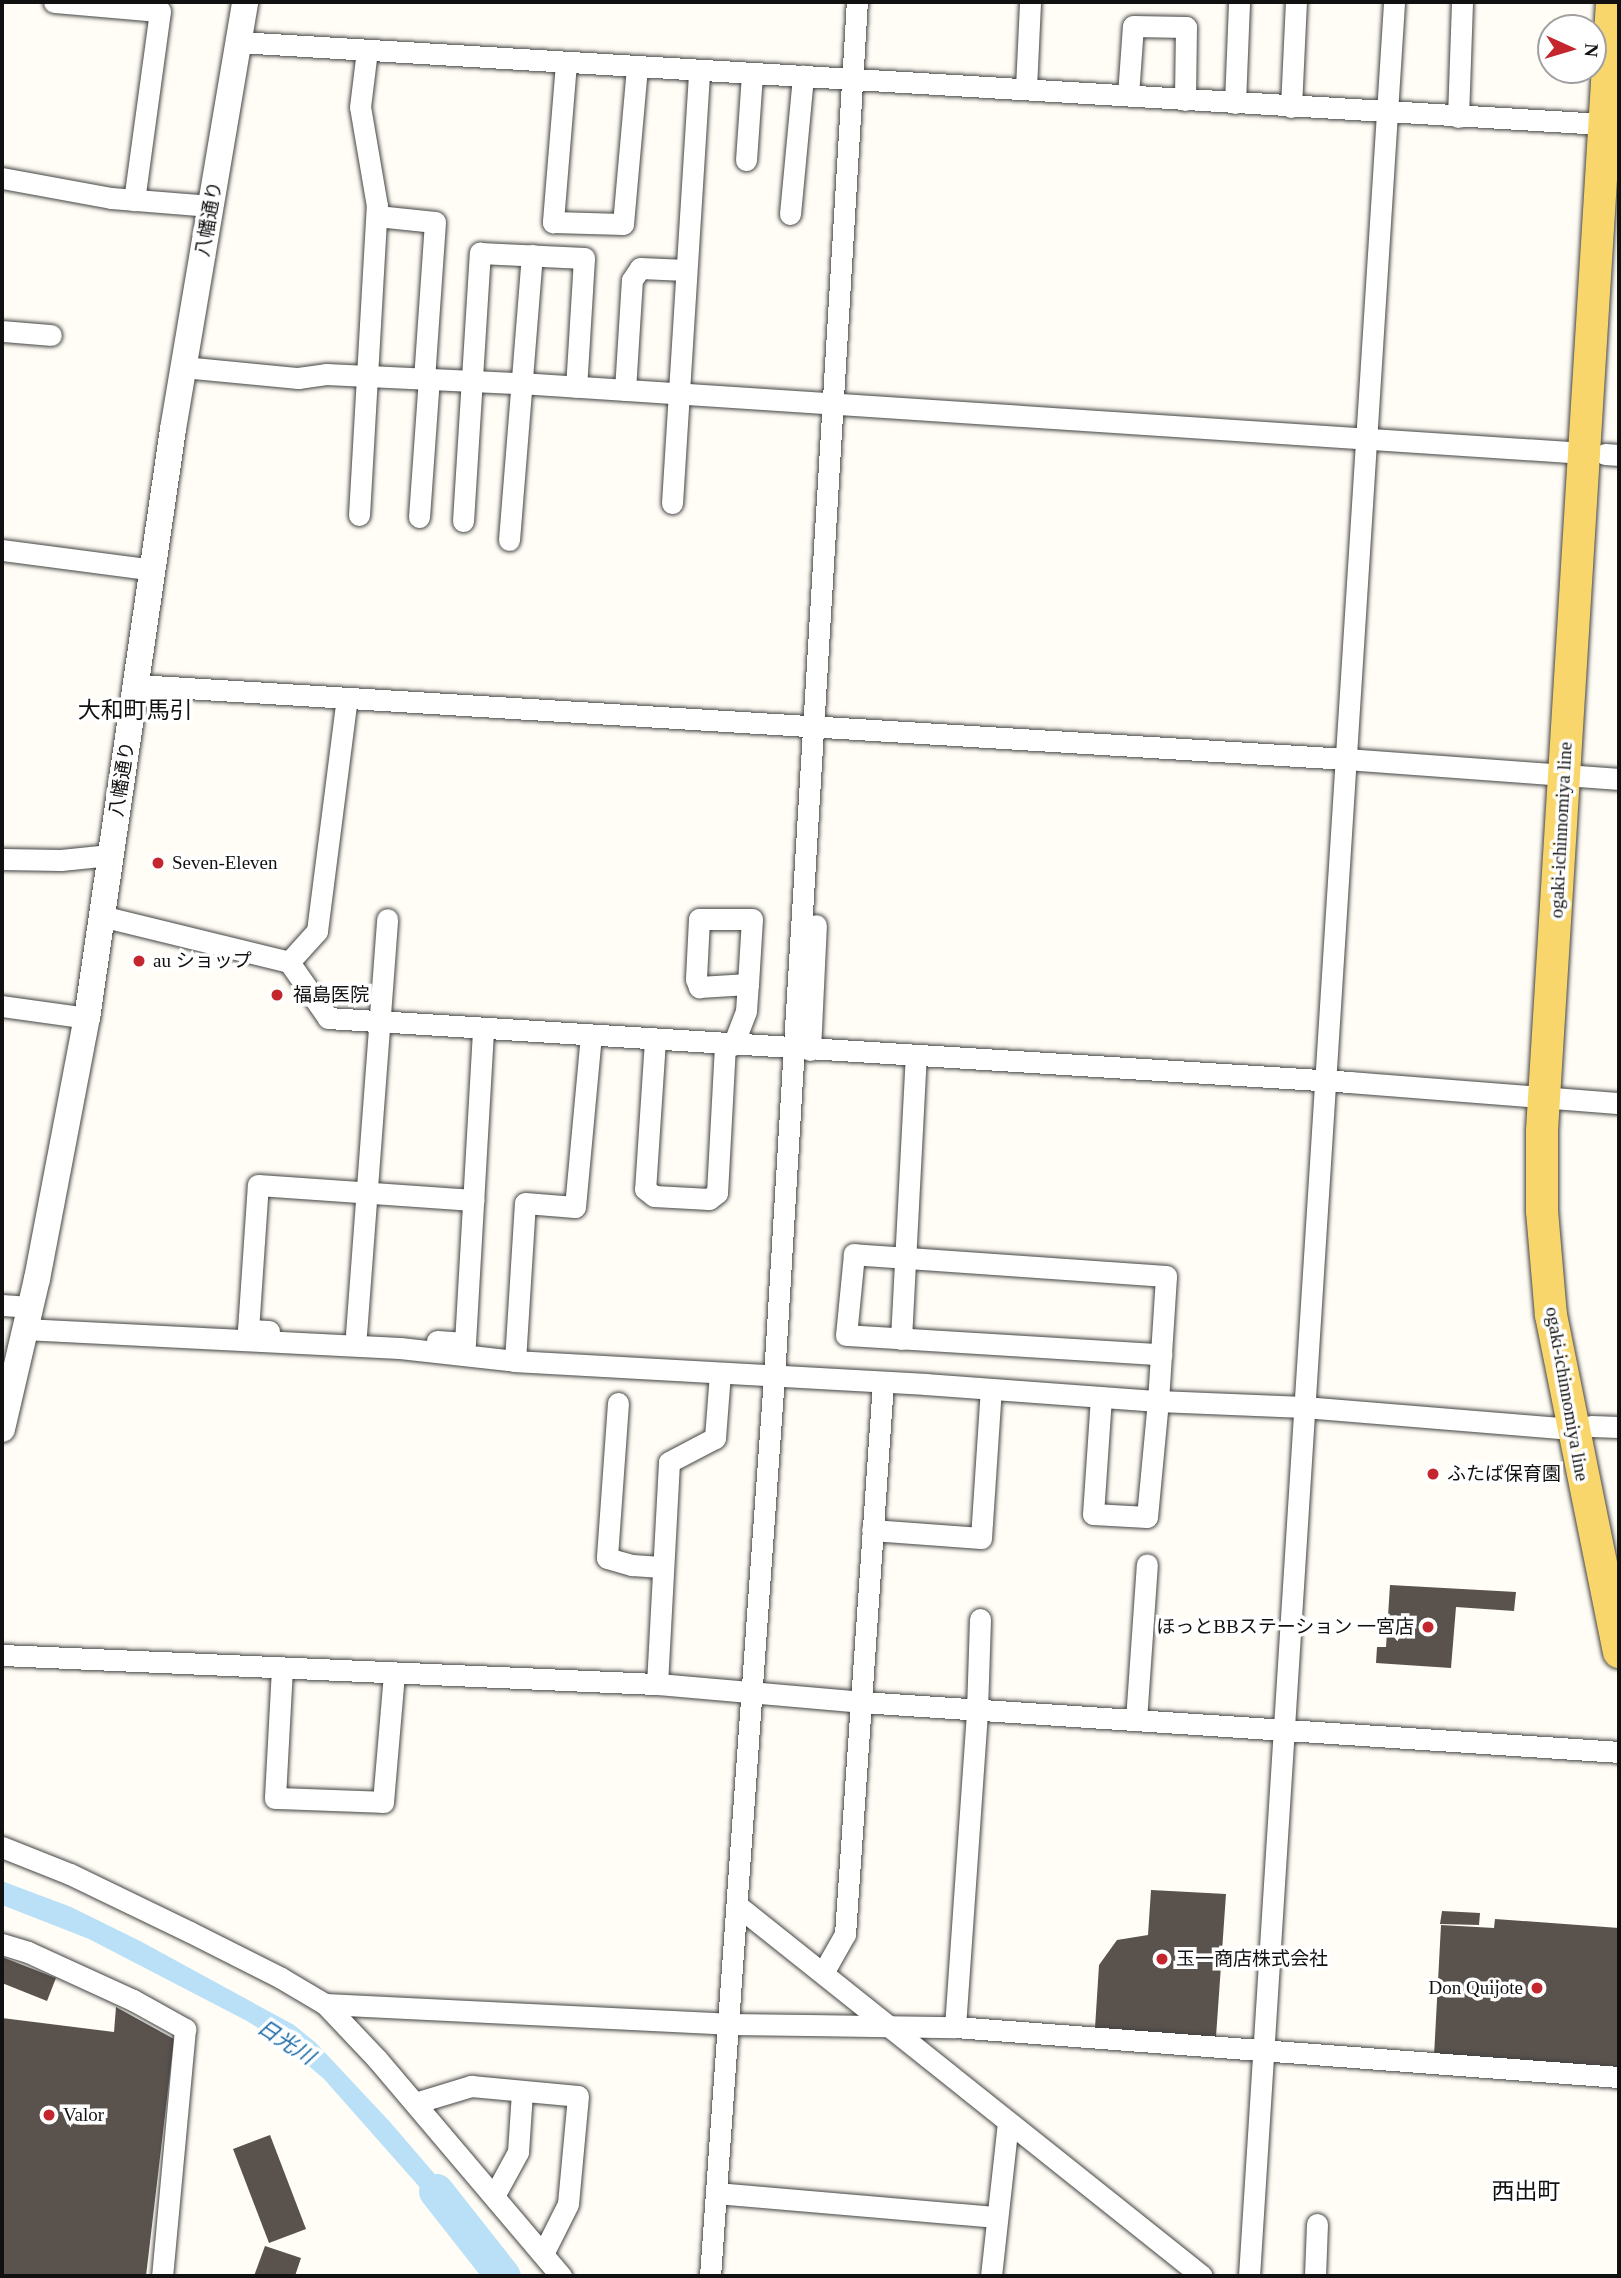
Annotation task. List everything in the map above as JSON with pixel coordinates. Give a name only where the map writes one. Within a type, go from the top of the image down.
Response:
[{"type":"main road","name":"ogaki-ichinnomiya line","points":[[1603,454],[1612,125],[1612,2]]},
{"type":"main road","name":"ogaki-ichinnomiya line","points":[[1619,229],[1575,776],[1555,1099],[1571,1320],[1594,1427],[1619,1567]]},
{"type":"main road","name":"ogaki-ichinnomiya line","points":[[1594,1427],[1619,1652]]},
{"type":"street","points":[[54,2],[160,10],[134,200]]},
{"type":"street","name":"八幡通り","points":[[2,1429],[87,1018],[183,368],[244,2]]},
{"type":"street","points":[[801,1049],[811,726],[850,79],[857,2]]},
{"type":"street","points":[[1026,88],[1030,2]]},
{"type":"street","points":[[1235,103],[1239,2]]},
{"type":"street","points":[[1291,107],[1296,2]]},
{"type":"street","points":[[1249,2276],[1394,2]]},
{"type":"street","points":[[1458,117],[1462,2]]},
{"type":"street","points":[[1128,95],[1133,26],[1186,27],[1185,100]]},
{"type":"street","points":[[237,42],[1026,88],[1386,114],[1612,125]]},
{"type":"street","points":[[359,516],[377,216],[360,107],[367,50]]},
{"type":"street","points":[[566,63],[553,222],[622,224],[637,67]]},
{"type":"street","points":[[672,503],[699,71]]},
{"type":"street","points":[[746,160],[752,74]]},
{"type":"street","points":[[790,214],[803,76]]},
{"type":"street","points":[[2,178],[134,200],[211,206]]},
{"type":"street","points":[[377,216],[435,222],[419,517]]},
{"type":"street","points":[[463,522],[480,253],[584,258],[576,387]]},
{"type":"street","points":[[509,540],[532,256]]},
{"type":"street","points":[[625,390],[632,280],[640,268],[686,270]]},
{"type":"street","points":[[2,331],[51,335]]},
{"type":"street","points":[[183,368],[298,377],[326,374],[520,383],[1238,433],[1365,437],[1603,454]]},
{"type":"street","points":[[2,550],[153,570]]},
{"type":"street","points":[[137,685],[1346,759],[1619,779]]},
{"type":"street","points":[[289,962],[317,931],[348,698]]},
{"type":"street","points":[[2,859],[61,860],[110,855]]},
{"type":"street","points":[[101,916],[289,962],[328,1018],[483,1030],[1325,1081],[1619,1103]]},
{"type":"street","points":[[356,1335],[382,1022],[387,919]]},
{"type":"street","points":[[710,2276],[774,1377],[801,1049],[816,925]]},
{"type":"street","points":[[654,1040],[645,1189],[654,1196],[709,1199],[717,1193],[729,1044],[746,1011],[748,984]]},
{"type":"street","points":[[2,1006],[87,1018]]},
{"type":"street","points":[[473,1199],[258,1185],[248,1330],[464,1343],[473,1199],[483,1030]]},
{"type":"street","points":[[515,1361],[526,1203],[575,1207],[591,1035]]},
{"type":"street","points":[[901,1339],[916,1056]]},
{"type":"street","points":[[1101,1397],[1093,1514],[1147,1517],[1158,1401],[1166,1276],[854,1254],[846,1335],[1161,1354]]},
{"type":"street","points":[[2,1305],[27,1318],[515,1361],[1158,1401],[1304,1407],[1594,1427]]},
{"type":"street","points":[[657,1684],[668,1462],[715,1438],[720,1373]]},
{"type":"street","points":[[823,1973],[845,1934],[883,1382]]},
{"type":"street","points":[[872,1530],[981,1538],[991,1389]]},
{"type":"street","points":[[618,1403],[607,1558],[632,1565],[661,1567]]},
{"type":"street","points":[[1136,1720],[1147,1564]]},
{"type":"street","points":[[955,2027],[978,1710],[980,1619]]},
{"type":"street","points":[[2,1655],[657,1684],[861,1702],[1619,1752]]},
{"type":"street","points":[[282,1668],[275,1798],[383,1802],[394,1672]]},
{"type":"street","points":[[2,1847],[70,1874],[166,1920],[282,1978],[325,2004],[415,2103],[561,2276]]},
{"type":"street","points":[[738,1906],[1202,2276]]},
{"type":"street","points":[[2,1944],[28,1952],[133,2000],[185,2028],[162,2276]]},
{"type":"street","points":[[325,2004],[729,2024],[955,2027],[1619,2077]]},
{"type":"street","points":[[415,2103],[471,2086],[578,2096],[568,2204],[543,2254]]},
{"type":"street","points":[[494,2196],[518,2152],[522,2091]]},
{"type":"street","points":[[990,2276],[1008,2123]]},
{"type":"street","points":[[716,2193],[997,2217]]},
{"type":"street","points":[[1315,2276],[1317,2224]]},
{"type":"water","points":[[2,1881],[71,1907],[140,1941],[294,2025],[316,2043],[390,2122],[475,2221],[461,2234],[324,2079],[282,2043],[247,2021],[89,1939],[2,1905]]},
{"type":"building","points":[[1390,1585],[1516,1592],[1514,1611],[1456,1607],[1451,1668],[1376,1663],[1377,1647],[1386,1647]]},
{"type":"building","name":"玉一商店株式会社","points":[[1151,1890],[1226,1894],[1216,2037],[1095,2028],[1099,1965],[1117,1940],[1148,1935]]},
{"type":"building","points":[[1442,1911],[1480,1913],[1479,1925],[1440,1924]]},
{"type":"building","points":[[1495,1919],[1619,1928],[1619,2068],[1434,2056],[1441,1925],[1494,1928]]},
{"type":"building","points":[[2,1957],[56,1978],[47,2001],[2,1983]]},
{"type":"building","points":[[116,2007],[174,2039],[146,2276],[2,2276],[2,2018],[114,2032]]},
{"type":"building","points":[[270,2135],[306,2229],[269,2243],[233,2149]]},
{"type":"building","points":[[265,2246],[301,2258],[295,2276],[254,2276]]},
{"type":"waterway","name":"日光川","points":[[436,2191],[503,2276]]},
{"type":"place","name":"Seven-Eleven","points":[[158,863]]},
{"type":"place","name":"au ショップ","points":[[139,961]]},
{"type":"place","name":"福島医院","points":[[277,995]]},
{"type":"place","name":"ふたば保育園","points":[[1433,1474]]},
{"type":"place","name":"ほっとBBステーション 一宮店","points":[[1428,1627]]},
{"type":"place","name":"玉一商店株式会社","points":[[1162,1959]]},
{"type":"place","name":"Don Quijote","points":[[1537,1988]]},
{"type":"place","name":"Valor","points":[[49,2115]]},
{"type":"district","name":"大和町馬引","points":[[135,711]]},
{"type":"district","name":"西出町","points":[[1526,2192]]}]
